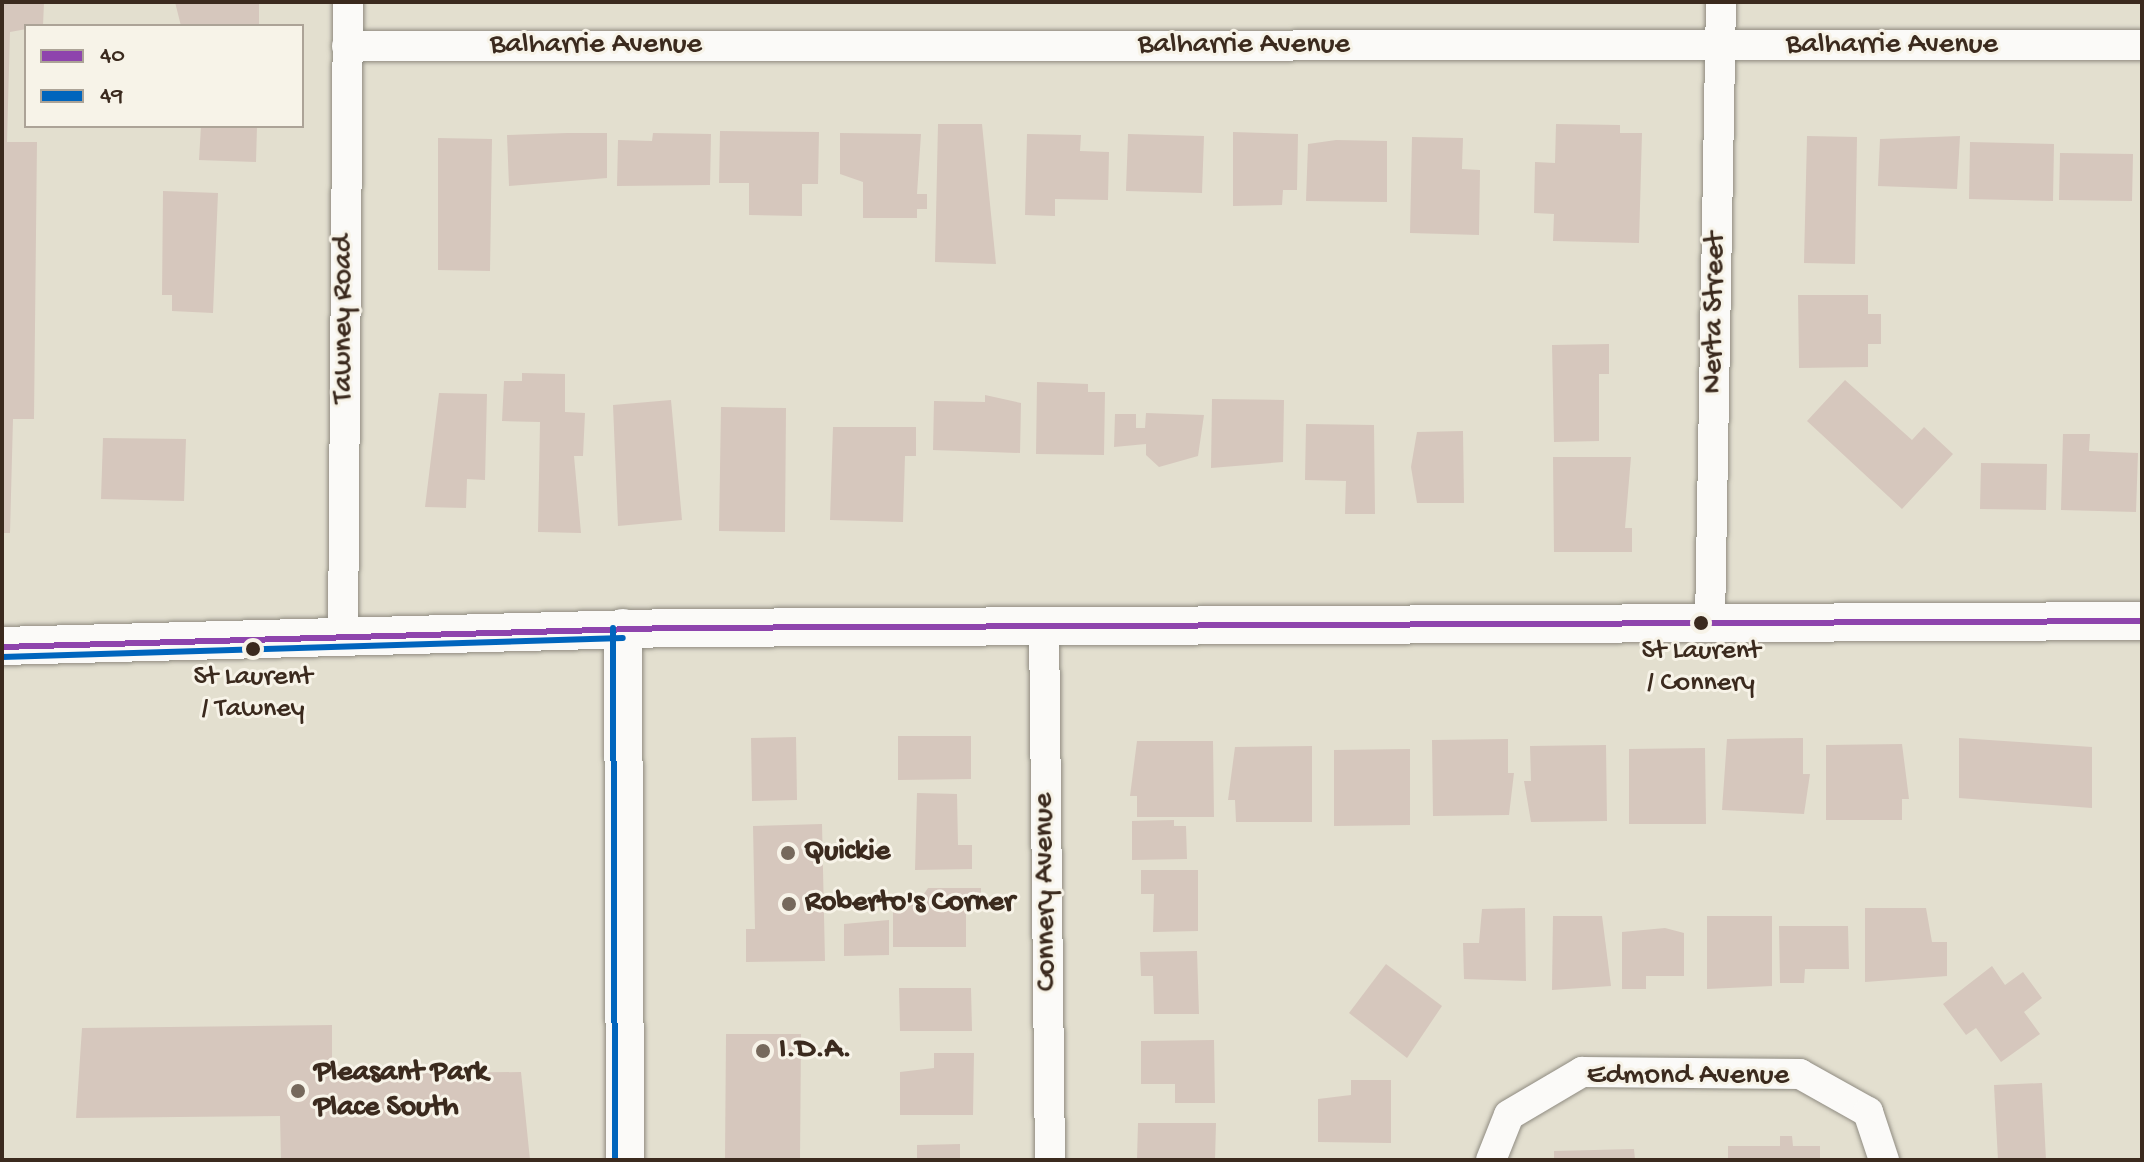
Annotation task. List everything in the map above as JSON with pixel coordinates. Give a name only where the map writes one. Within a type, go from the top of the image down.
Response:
[{"type":"street","name":"Tawney Road","points":[[343,637],[348,2]]},
{"type":"street","name":"Nerta Street","points":[[1710,623],[1721,2]]},
{"type":"street","name":"Balharrie Avenue","points":[[347,46],[2142,45]]},
{"type":"street","points":[[3,646],[623,628],[2142,621]]},
{"type":"street","name":"Connery Avenue","points":[[1044,624],[1050,1160]]},
{"type":"street","points":[[623,628],[625,1160]]},
{"type":"street","name":"Edmond Avenue","points":[[1491,1160],[1509,1115],[1582,1072],[1800,1074],[1868,1112],[1884,1160]]},
{"type":"building","points":[[2,2],[44,2],[43,24],[24,24],[24,29],[10,32],[7,142],[37,142],[34,419],[13,419],[10,533],[2,533]]},
{"type":"building","points":[[175,2],[259,2],[259,24],[180,24]]},
{"type":"building","points":[[938,124],[982,124],[996,264],[935,262]]},
{"type":"building","points":[[1556,124],[1620,125],[1620,133],[1642,133],[1639,243],[1553,241],[1554,214],[1534,213],[1535,162],[1555,163]]},
{"type":"building","points":[[201,128],[257,128],[256,162],[199,160]]},
{"type":"building","points":[[720,131],[819,132],[818,184],[802,184],[802,216],[749,215],[749,183],[719,183]]},
{"type":"building","points":[[1233,132],[1298,134],[1297,190],[1283,190],[1282,205],[1233,206]]},
{"type":"building","points":[[607,133],[607,178],[509,186],[507,135]]},
{"type":"building","points":[[653,133],[711,134],[710,185],[617,186],[618,140],[652,141]]},
{"type":"building","points":[[840,133],[921,134],[917,194],[927,194],[927,209],[917,209],[917,218],[863,218],[863,182],[840,174]]},
{"type":"building","points":[[1027,134],[1081,135],[1080,151],[1109,152],[1108,200],[1055,199],[1055,216],[1025,215]]},
{"type":"building","points":[[1128,134],[1204,136],[1202,193],[1126,191]]},
{"type":"building","points":[[1807,136],[1857,137],[1855,264],[1804,263]]},
{"type":"building","points":[[1960,136],[1957,189],[1878,186],[1880,139]]},
{"type":"building","points":[[1412,137],[1463,138],[1462,169],[1480,170],[1479,235],[1410,233]]},
{"type":"building","points":[[438,138],[492,139],[490,271],[438,270]]},
{"type":"building","points":[[1336,140],[1387,141],[1387,202],[1306,201],[1308,144]]},
{"type":"building","points":[[1970,142],[2054,144],[2053,201],[1969,199]]},
{"type":"building","points":[[2060,153],[2133,154],[2132,201],[2059,200]]},
{"type":"building","points":[[163,191],[218,193],[213,313],[172,311],[172,295],[162,295]]},
{"type":"building","points":[[1798,295],[1868,295],[1868,314],[1881,314],[1881,344],[1868,344],[1868,367],[1799,368]]},
{"type":"building","points":[[1609,344],[1609,374],[1599,374],[1599,441],[1554,442],[1552,345]]},
{"type":"building","points":[[522,373],[565,374],[565,412],[585,413],[583,456],[574,456],[581,533],[538,532],[540,422],[502,421],[504,381],[522,381]]},
{"type":"building","points":[[1845,380],[1912,440],[1924,427],[1953,454],[1902,509],[1807,421]]},
{"type":"building","points":[[1037,382],[1088,384],[1088,392],[1105,392],[1104,455],[1036,454]]},
{"type":"building","points":[[439,393],[487,394],[485,480],[467,479],[466,508],[425,507]]},
{"type":"building","points":[[985,395],[1021,403],[1020,453],[933,450],[934,401],[985,402]]},
{"type":"building","points":[[1212,399],[1284,400],[1283,462],[1211,468]]},
{"type":"building","points":[[671,400],[682,520],[618,526],[613,405]]},
{"type":"building","points":[[721,407],[786,408],[785,532],[719,531]]},
{"type":"building","points":[[1146,413],[1204,415],[1198,456],[1159,467],[1146,455],[1146,444],[1114,447],[1115,414],[1136,414],[1136,428],[1145,428]]},
{"type":"building","points":[[1306,424],[1374,425],[1375,514],[1345,514],[1346,481],[1305,480]]},
{"type":"building","points":[[833,427],[916,427],[916,456],[905,456],[903,522],[830,520]]},
{"type":"building","points":[[1463,431],[1464,503],[1417,503],[1411,467],[1417,432]]},
{"type":"building","points":[[2063,434],[2090,434],[2089,451],[2138,453],[2136,512],[2061,510]]},
{"type":"building","points":[[103,438],[186,439],[184,501],[101,499]]},
{"type":"building","points":[[1553,457],[1631,457],[1625,528],[1632,528],[1632,552],[1554,552]]},
{"type":"building","points":[[1981,463],[2047,464],[2046,510],[1980,509]]},
{"type":"building","points":[[898,736],[971,736],[971,779],[898,780]]},
{"type":"building","points":[[796,737],[797,800],[752,801],[751,738]]},
{"type":"building","points":[[1803,738],[1803,774],[1810,774],[1804,814],[1722,810],[1727,739]]},
{"type":"building","points":[[1959,738],[2092,747],[2092,808],[1959,798]]},
{"type":"building","points":[[1508,739],[1508,773],[1514,773],[1509,815],[1433,816],[1432,740]]},
{"type":"building","points":[[1137,741],[1213,741],[1214,817],[1137,817],[1137,796],[1130,796]]},
{"type":"building","points":[[1902,744],[1909,799],[1902,799],[1902,820],[1826,820],[1826,745]]},
{"type":"building","points":[[1606,745],[1607,821],[1531,822],[1524,781],[1531,781],[1530,746]]},
{"type":"building","points":[[1312,746],[1312,822],[1236,822],[1235,800],[1228,800],[1235,747]]},
{"type":"building","points":[[1705,748],[1706,824],[1629,824],[1629,749]]},
{"type":"building","points":[[1410,749],[1410,825],[1334,826],[1334,750]]},
{"type":"building","points":[[917,793],[957,794],[958,845],[972,845],[972,869],[915,870]]},
{"type":"building","points":[[1174,820],[1174,826],[1186,826],[1187,859],[1132,860],[1132,821]]},
{"type":"building","points":[[822,824],[825,961],[746,962],[746,929],[755,929],[753,826]]},
{"type":"building","points":[[1141,870],[1198,870],[1198,931],[1153,932],[1154,894],[1141,894]]},
{"type":"building","points":[[928,888],[981,888],[981,905],[966,905],[966,947],[893,947],[893,904],[917,904]]},
{"type":"building","points":[[1525,908],[1526,981],[1464,979],[1463,943],[1479,943],[1482,909]]},
{"type":"building","points":[[1865,908],[1926,908],[1932,942],[1947,942],[1947,976],[1865,982]]},
{"type":"building","points":[[1553,916],[1602,916],[1611,986],[1552,990]]},
{"type":"building","points":[[1707,916],[1772,916],[1772,986],[1707,989]]},
{"type":"building","points":[[889,920],[889,955],[844,956],[844,924]]},
{"type":"building","points":[[1779,926],[1848,926],[1849,969],[1805,969],[1804,983],[1780,983]]},
{"type":"building","points":[[1665,928],[1684,933],[1684,976],[1646,976],[1646,989],[1622,989],[1622,932]]},
{"type":"building","points":[[1197,951],[1199,1014],[1154,1014],[1153,976],[1141,976],[1140,952]]},
{"type":"building","points":[[1386,964],[1442,1006],[1407,1058],[1349,1013]]},
{"type":"building","points":[[1992,966],[2005,985],[2023,972],[2042,998],[2024,1012],[2040,1034],[2001,1062],[1976,1028],[1966,1035],[1943,1004]]},
{"type":"building","points":[[899,988],[971,988],[972,1031],[900,1031]]},
{"type":"building","name":"Pleasant Park Place South","points":[[332,1025],[332,1074],[521,1072],[530,1160],[281,1160],[280,1116],[76,1118],[82,1028]]},
{"type":"building","points":[[726,1034],[801,1034],[800,1160],[725,1160]]},
{"type":"building","points":[[1214,1040],[1215,1103],[1175,1103],[1175,1084],[1141,1084],[1141,1041]]},
{"type":"building","points":[[934,1053],[974,1053],[973,1115],[900,1115],[900,1072],[934,1068]]},
{"type":"building","points":[[1351,1080],[1391,1080],[1391,1143],[1318,1142],[1318,1099],[1351,1095]]},
{"type":"building","points":[[2042,1083],[2046,1160],[1998,1160],[1994,1085]]},
{"type":"building","points":[[1138,1123],[1216,1123],[1215,1160],[1137,1160]]},
{"type":"building","points":[[1780,1136],[1792,1136],[1793,1146],[1820,1146],[1820,1160],[1728,1160],[1728,1146],[1780,1146]]},
{"type":"building","points":[[960,1144],[960,1160],[917,1160],[917,1145]]},
{"type":"building","points":[[1634,1149],[1635,1160],[1554,1160],[1554,1151]]},
{"type":"transit line","name":"40","points":[[2,647],[670,628],[2142,621]]},
{"type":"transit line","name":"49","points":[[613,628],[615,1160]]},
{"type":"transit line","name":"49","points":[[2,657],[623,638]]},
{"type":"place","name":"St Laurent / Connery","points":[[1701,623]]},
{"type":"place","name":"St Laurent / Tawney","points":[[253,649]]},
{"type":"place","name":"Quickie","points":[[788,853]]},
{"type":"place","name":"Roberto's Corner","points":[[789,904]]},
{"type":"place","name":"I.D.A.","points":[[763,1051]]},
{"type":"place","name":"Pleasant Park Place South","points":[[298,1091]]}]
